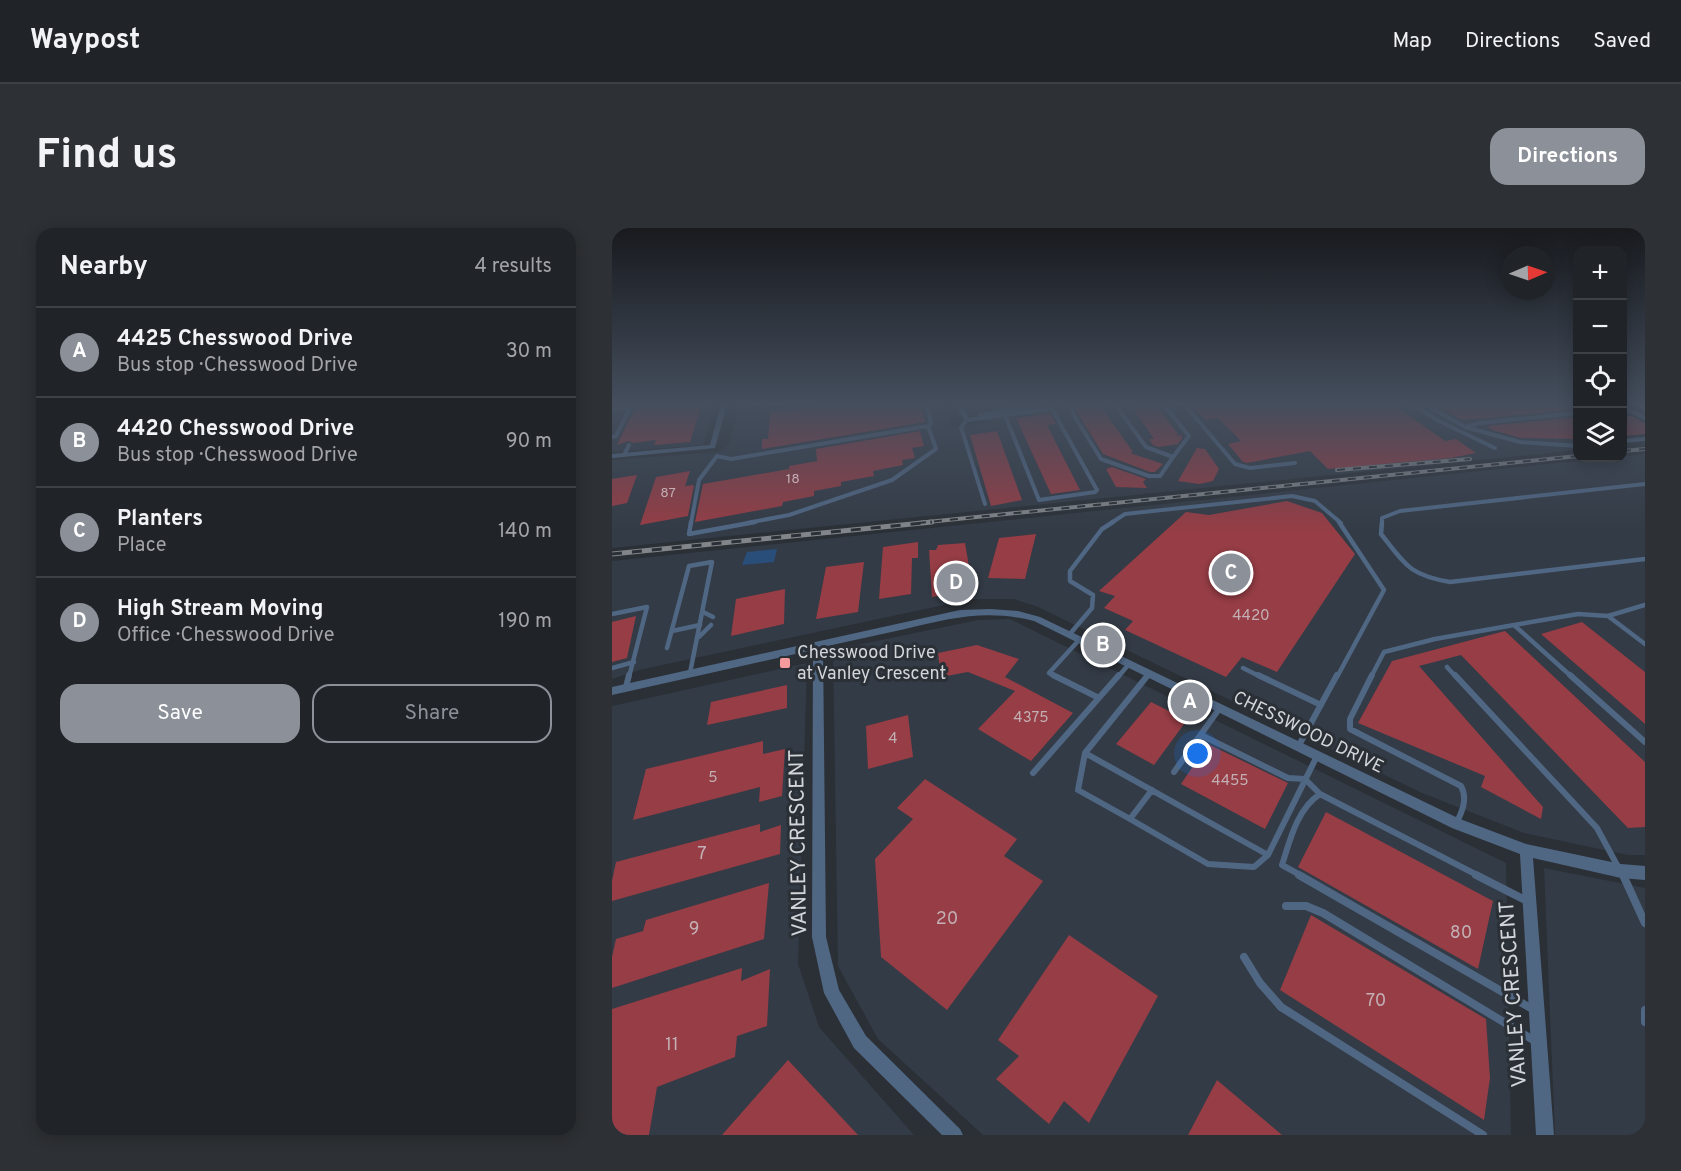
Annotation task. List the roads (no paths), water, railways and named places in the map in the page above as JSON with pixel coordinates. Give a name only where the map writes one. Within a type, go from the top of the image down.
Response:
[{"type":"street","points":[[612,456],[713,446]]},
{"type":"street","name":"CHESSWOOD DRIVE","points":[[612,691],[960,613],[991,610],[1013,612],[1037,619],[1456,824],[1526,850],[1645,873]]},
{"type":"street","name":"VANLEY CRESCENT","points":[[818,646],[819,937],[832,993],[860,1042],[954,1135]]},
{"type":"street","name":"VANLEY CRESCENT","points":[[1526,850],[1545,1135]]},
{"type":"lane","points":[[624,455],[628,446]]},
{"type":"lane","points":[[806,446],[730,459],[717,456],[699,480],[688,534],[789,515],[892,480],[936,449],[935,446]]},
{"type":"lane","points":[[967,446],[985,504]]},
{"type":"lane","points":[[1018,446],[1040,500],[1097,490],[1073,446]]},
{"type":"lane","points":[[1093,446],[1101,459],[1149,476],[1160,476],[1181,446]]},
{"type":"lane","points":[[1146,446],[1173,457]]},
{"type":"lane","points":[[1220,446],[1235,464],[1250,468],[1295,463]]},
{"type":"lane","points":[[1645,484],[1400,511],[1382,518],[1381,534],[1408,567],[1426,579],[1450,582],[1645,559]]},
{"type":"lane","points":[[1098,698],[1048,673],[1092,608],[1093,595],[1070,581],[1070,571],[1101,529],[1125,514],[1277,496],[1297,496],[1314,500],[1328,510],[1352,539],[1384,590],[1298,747]]},
{"type":"lane","points":[[667,648],[688,566],[712,562],[699,637],[690,673]]},
{"type":"lane","points":[[1456,824],[1462,812],[1465,794],[1461,786],[1350,729],[1350,719],[1384,652],[1435,639],[1578,614],[1608,616],[1645,605]]},
{"type":"lane","points":[[612,614],[647,607],[626,687]]},
{"type":"lane","points":[[703,612],[713,617]]},
{"type":"lane","points":[[1608,616],[1645,644]]},
{"type":"lane","points":[[672,631],[700,625]]},
{"type":"lane","points":[[699,637],[711,625]]},
{"type":"lane","points":[[1514,625],[1645,742]]},
{"type":"lane","points":[[612,668],[633,662]]},
{"type":"lane","points":[[1033,774],[1129,664]]},
{"type":"lane","points":[[1447,667],[1597,828],[1621,870],[1645,923]]},
{"type":"lane","points":[[1243,668],[1321,705]]},
{"type":"lane","points":[[1149,674],[1085,753],[1078,790],[1208,864],[1254,867],[1268,855],[1317,756]]},
{"type":"lane","points":[[1174,772],[1219,709]]},
{"type":"lane","points":[[1201,735],[1288,778],[1305,778],[1320,794],[1529,902]]},
{"type":"lane","points":[[1085,753],[1268,855]]},
{"type":"lane","points":[[1130,819],[1152,790]]},
{"type":"lane","points":[[1320,794],[1314,796],[1303,810],[1282,865],[1537,1012]]},
{"type":"lane","points":[[1286,906],[1306,906],[1323,913],[1539,1043]]},
{"type":"lane","points":[[1244,957],[1260,983],[1281,1007],[1483,1135]]},
{"type":"lane","points":[[1645,1010],[1645,1022]]},
{"type":"railway","points":[[1627,451],[1645,449]]},
{"type":"railway","points":[[918,523],[1573,457]]},
{"type":"railway","points":[[1337,470],[1470,459]]},
{"type":"railway","points":[[612,554],[932,522]]},
{"type":"place","name":"Planters","points":[[1231,573]]},
{"type":"place","name":"High Stream Moving","points":[[956,583]]},
{"type":"place","name":"4420 Chesswood Drive","points":[[1103,645]]},
{"type":"place","name":"Chesswood Drive at Vanley Crescent","points":[[785,663]]},
{"type":"place","name":"4425 Chesswood Drive","points":[[1190,702]]}]
